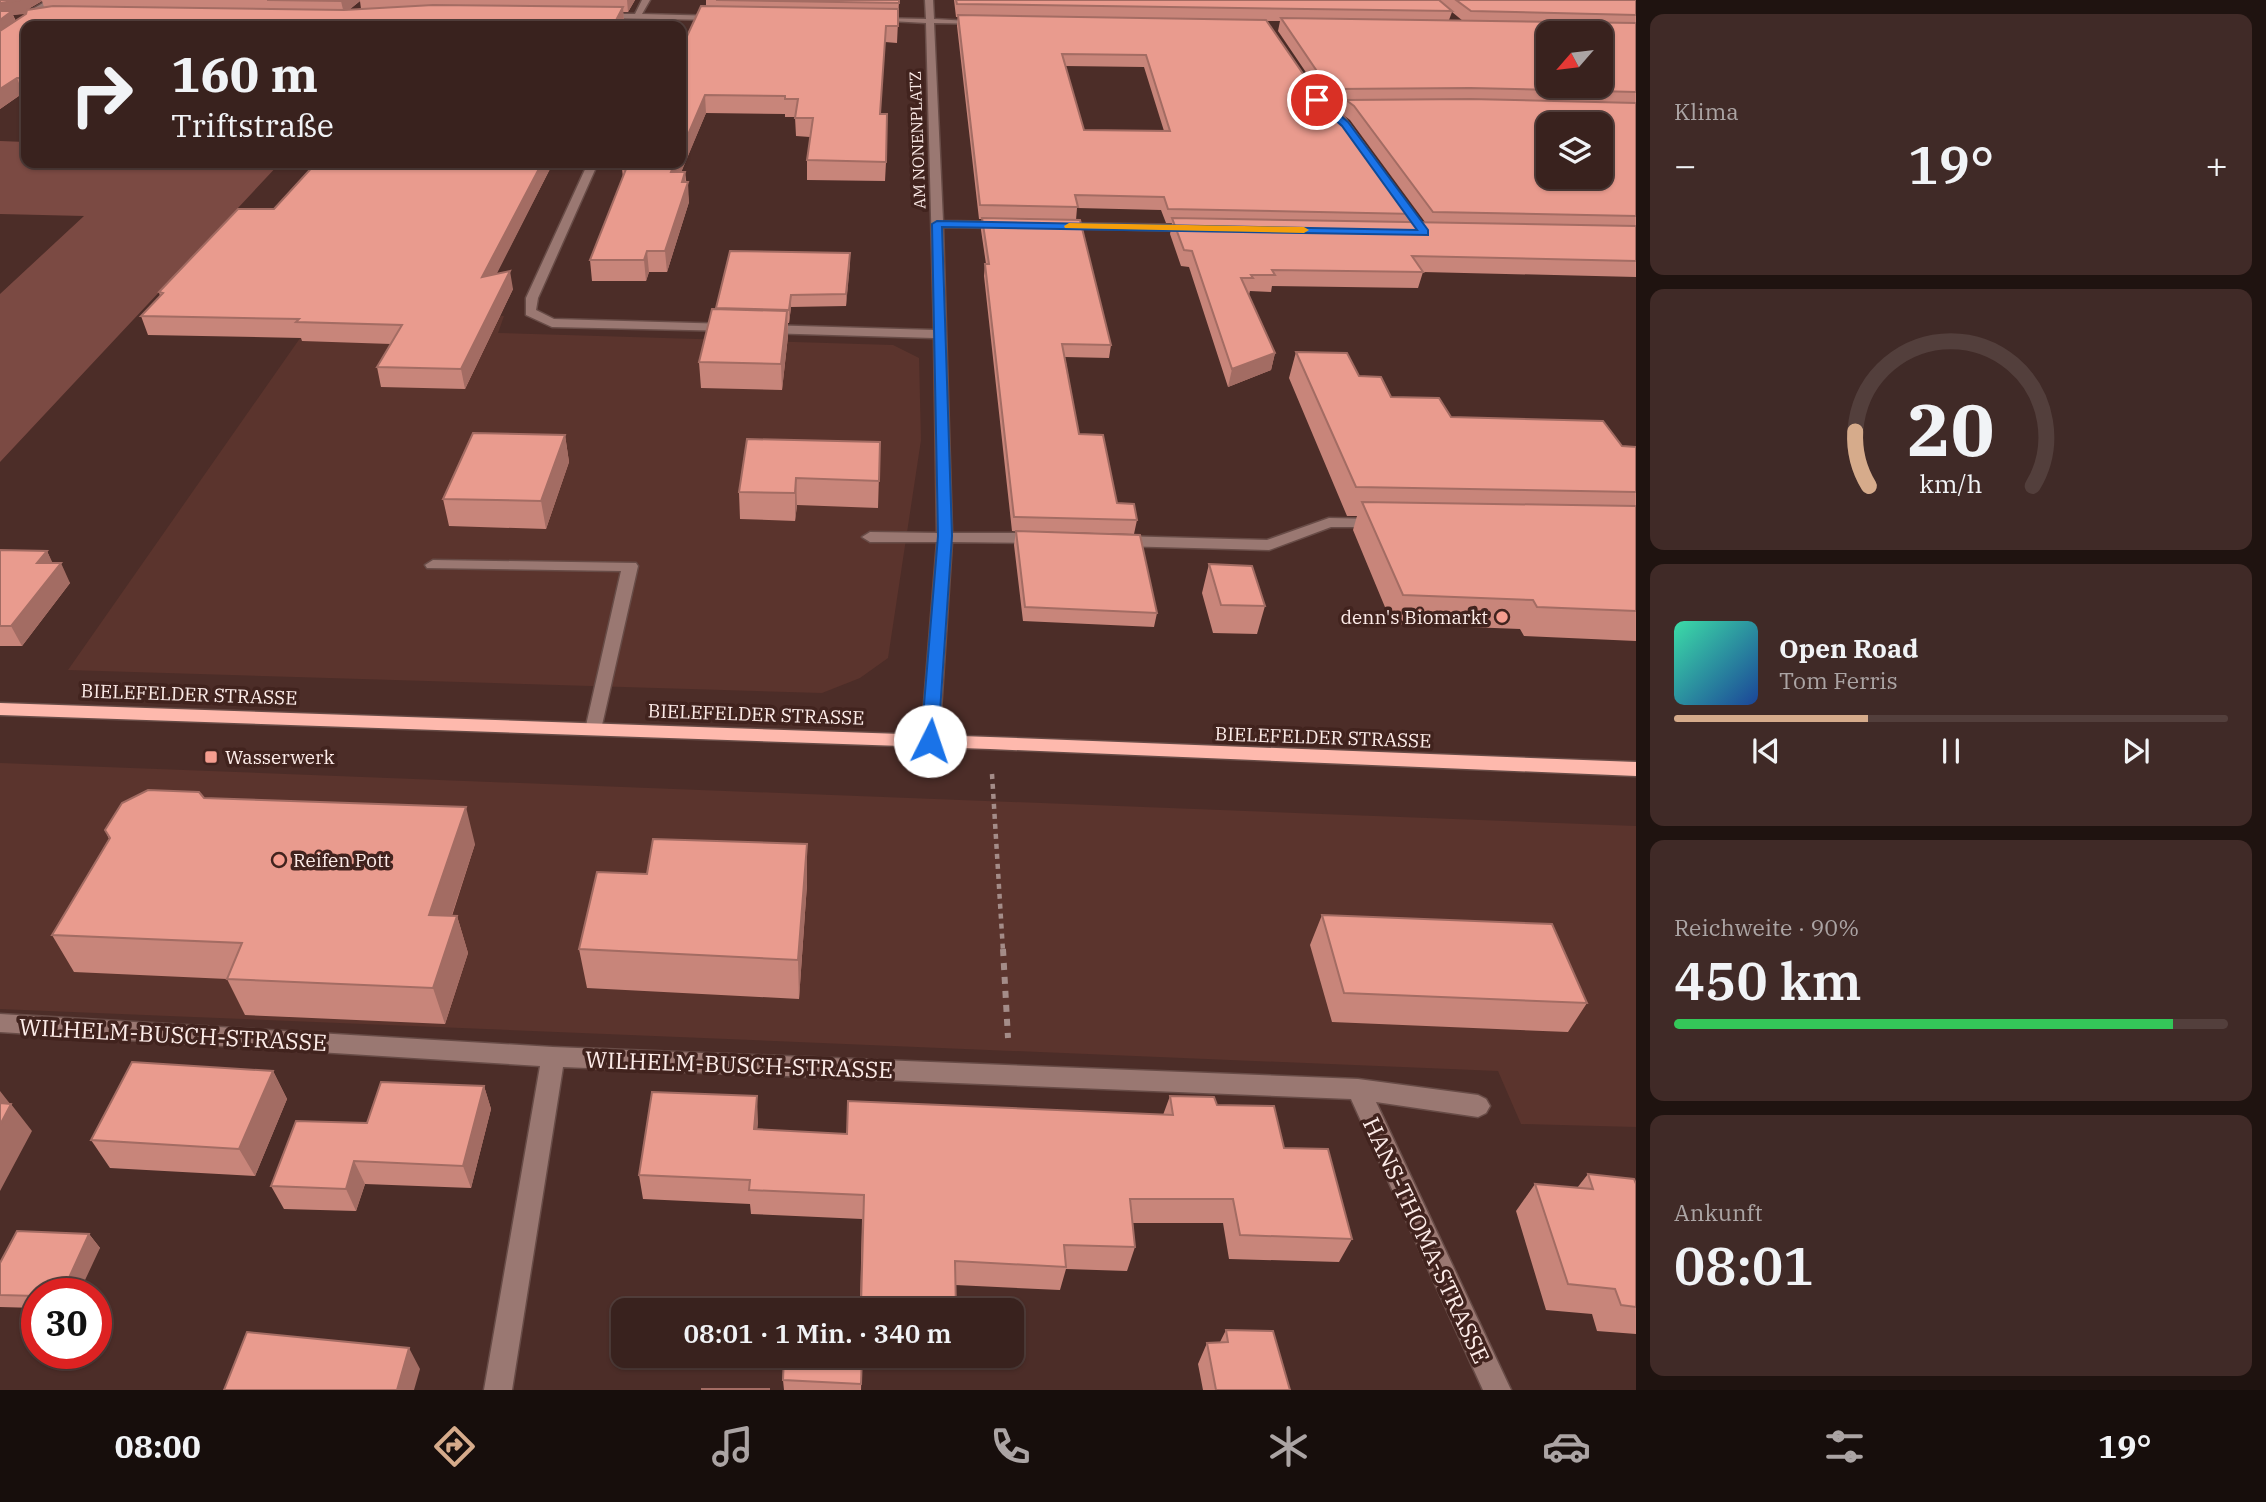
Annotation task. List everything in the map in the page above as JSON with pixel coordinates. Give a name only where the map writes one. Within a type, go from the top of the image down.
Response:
[{"type":"main road","name":"BIELEFELDER STRASSE","points":[[0,709],[990,743],[1378,761],[1636,769]]},
{"type":"street","points":[[27,21],[34,12],[53,0]]},
{"type":"street","points":[[637,17],[646,0]]},
{"type":"street","name":"AM NONENPLATZ","points":[[929,0],[945,536],[930,741]]},
{"type":"street","points":[[583,16],[735,18]]},
{"type":"street","points":[[32,21],[44,17]]},
{"type":"street","points":[[860,20],[997,22]]},
{"type":"street","points":[[18,33],[21,29]]},
{"type":"street","points":[[591,168],[532,298],[530,312],[552,323],[940,334]]},
{"type":"street","points":[[937,224],[1020,225]]},
{"type":"street","points":[[1048,226],[1202,229]]},
{"type":"street","points":[[1107,540],[1269,545],[1329,522],[1399,523]]},
{"type":"street","points":[[870,537],[1053,539]]},
{"type":"street","points":[[433,565],[629,566],[594,730]]},
{"type":"street","name":"WILHELM-BUSCH-STRASSE","points":[[0,1023],[553,1057],[1358,1089],[1478,1106]]},
{"type":"street","points":[[498,1390],[553,1057]]},
{"type":"street","name":"HANS-THOMA-STRASSE","points":[[1358,1089],[1497,1390]]},
{"type":"path","points":[[990,743],[1007,1009],[1008,1073]]},
{"type":"shaded area","points":[[0,141],[21,142],[21,168],[275,168],[0,462],[0,294],[84,216],[0,214]]},
{"type":"shaded area","points":[[319,311],[504,316],[498,333],[893,345],[919,358],[921,440],[888,658],[860,678],[822,693],[68,670]]},
{"type":"shaded area","points":[[0,763],[1636,826],[1636,1127],[1521,1124],[1498,1071],[0,1009]]},
{"type":"building","points":[[267,0],[342,0],[341,1]]},
{"type":"building","points":[[716,0],[899,0],[899,3]]},
{"type":"building","points":[[956,0],[1439,0],[1452,11],[957,4]]},
{"type":"building","points":[[1456,0],[1636,0],[1636,15],[1471,11]]},
{"type":"building","points":[[433,5],[623,7],[616,21],[21,21],[21,78],[0,89],[0,31],[26,14],[27,10],[53,6],[344,10]]},
{"type":"building","points":[[701,6],[898,9],[898,26],[886,26],[880,114],[887,114],[886,162],[807,160],[813,118],[795,118],[798,99],[785,99],[785,96],[705,95],[686,139],[686,38]]},
{"type":"building","points":[[0,11],[12,11],[0,20]]},
{"type":"building","points":[[958,15],[1266,20],[1315,91],[1343,115],[1415,214],[1168,209],[1164,197],[1075,195],[1078,207],[980,205]],"holes":[[[1062,54],[1146,55],[1170,131],[1084,130]]]},
{"type":"building","points":[[1281,18],[1536,22],[1536,90],[1333,89],[1325,83]]},
{"type":"building","points":[[1614,23],[1636,23],[1636,92],[1614,91]]},
{"type":"building","points":[[1470,99],[1636,103],[1636,216],[1433,212],[1354,106],[1346,100]]},
{"type":"building","points":[[311,168],[539,168],[482,277],[510,271],[461,369],[377,367],[402,325],[296,322],[299,319],[141,316],[163,293],[159,292],[238,209],[274,209]]},
{"type":"building","points":[[673,168],[671,172],[685,172],[682,182],[688,182],[665,251],[647,251],[644,260],[590,260],[626,169],[622,169]]},
{"type":"building","points":[[982,218],[1080,220],[1111,345],[1062,344],[1079,434],[1103,435],[1117,503],[1134,504],[1137,520],[1014,517]]},
{"type":"building","points":[[1172,218],[1636,226],[1636,261],[1412,256],[1423,272],[1272,270],[1275,275],[1251,275],[1253,278],[1241,278],[1275,353],[1232,369],[1192,251],[1184,250]]},
{"type":"building","points":[[730,251],[850,253],[846,294],[791,295],[789,310],[716,308]]},
{"type":"building","points":[[712,309],[787,311],[781,364],[699,362]]},
{"type":"building","points":[[1296,352],[1347,353],[1359,376],[1381,377],[1391,397],[1439,398],[1451,417],[1603,421],[1622,446],[1636,447],[1636,492],[1356,487]]},
{"type":"building","points":[[473,433],[565,435],[541,501],[443,499]]},
{"type":"building","points":[[747,439],[880,442],[879,481],[796,478],[795,493],[739,492]]},
{"type":"building","points":[[1362,502],[1636,506],[1636,611],[1537,607],[1533,600],[1403,595]]},
{"type":"building","points":[[1016,531],[1140,535],[1157,613],[1025,607]]},
{"type":"building","points":[[0,550],[47,551],[37,563],[61,563],[11,626],[0,626]]},
{"type":"building","points":[[1209,564],[1252,566],[1265,606],[1221,605]]},
{"type":"building","points":[[148,790],[199,792],[204,798],[466,807],[429,915],[457,916],[433,988],[227,979],[242,943],[52,935],[110,838],[105,830],[122,803]]},
{"type":"building","points":[[653,839],[807,844],[798,960],[579,949],[597,872],[647,874]]},
{"type":"building","points":[[1322,915],[1552,924],[1587,1003],[1344,993]]},
{"type":"building","points":[[132,1062],[273,1071],[239,1149],[91,1140]]},
{"type":"building","points":[[381,1082],[484,1086],[463,1166],[354,1161],[346,1189],[271,1186],[296,1121],[367,1123]]},
{"type":"building","points":[[652,1092],[757,1096],[754,1129],[847,1134],[848,1101],[1173,1115],[1170,1096],[1214,1097],[1217,1105],[1274,1106],[1284,1148],[1328,1149],[1352,1239],[1240,1235],[1233,1199],[1130,1199],[1135,1247],[1064,1245],[1066,1267],[955,1261],[956,1298],[861,1298],[864,1195],[749,1190],[750,1180],[639,1175]]},
{"type":"building","points":[[0,1103],[11,1104],[0,1125]]},
{"type":"building","points":[[1588,1174],[1634,1179],[1636,1184],[1636,1307],[1621,1305],[1615,1289],[1568,1284],[1535,1184],[1593,1189]]},
{"type":"building","points":[[17,1231],[89,1234],[69,1278],[21,1278],[21,1296],[0,1295],[0,1263]]},
{"type":"building","points":[[1226,1330],[1273,1331],[1290,1390],[1216,1390],[1207,1343],[1228,1342]]},
{"type":"building","points":[[247,1332],[409,1348],[397,1390],[224,1390]]},
{"type":"building","points":[[784,1368],[862,1368],[861,1384],[783,1380]]},
{"type":"building","points":[[702,1389],[770,1389],[702,1390]]},
{"type":"slow traffic","points":[[1069,226],[1304,230]]},
{"type":"place","name":"denn's Biomarkt","points":[[1502,617]]},
{"type":"place","name":"Wasserwerk","points":[[211,757]]},
{"type":"place","name":"Reifen Pott","points":[[279,860]]},
{"type":"route","points":[[930,741],[945,536],[937,224],[1424,233],[1345,124],[1317,100]]}]
